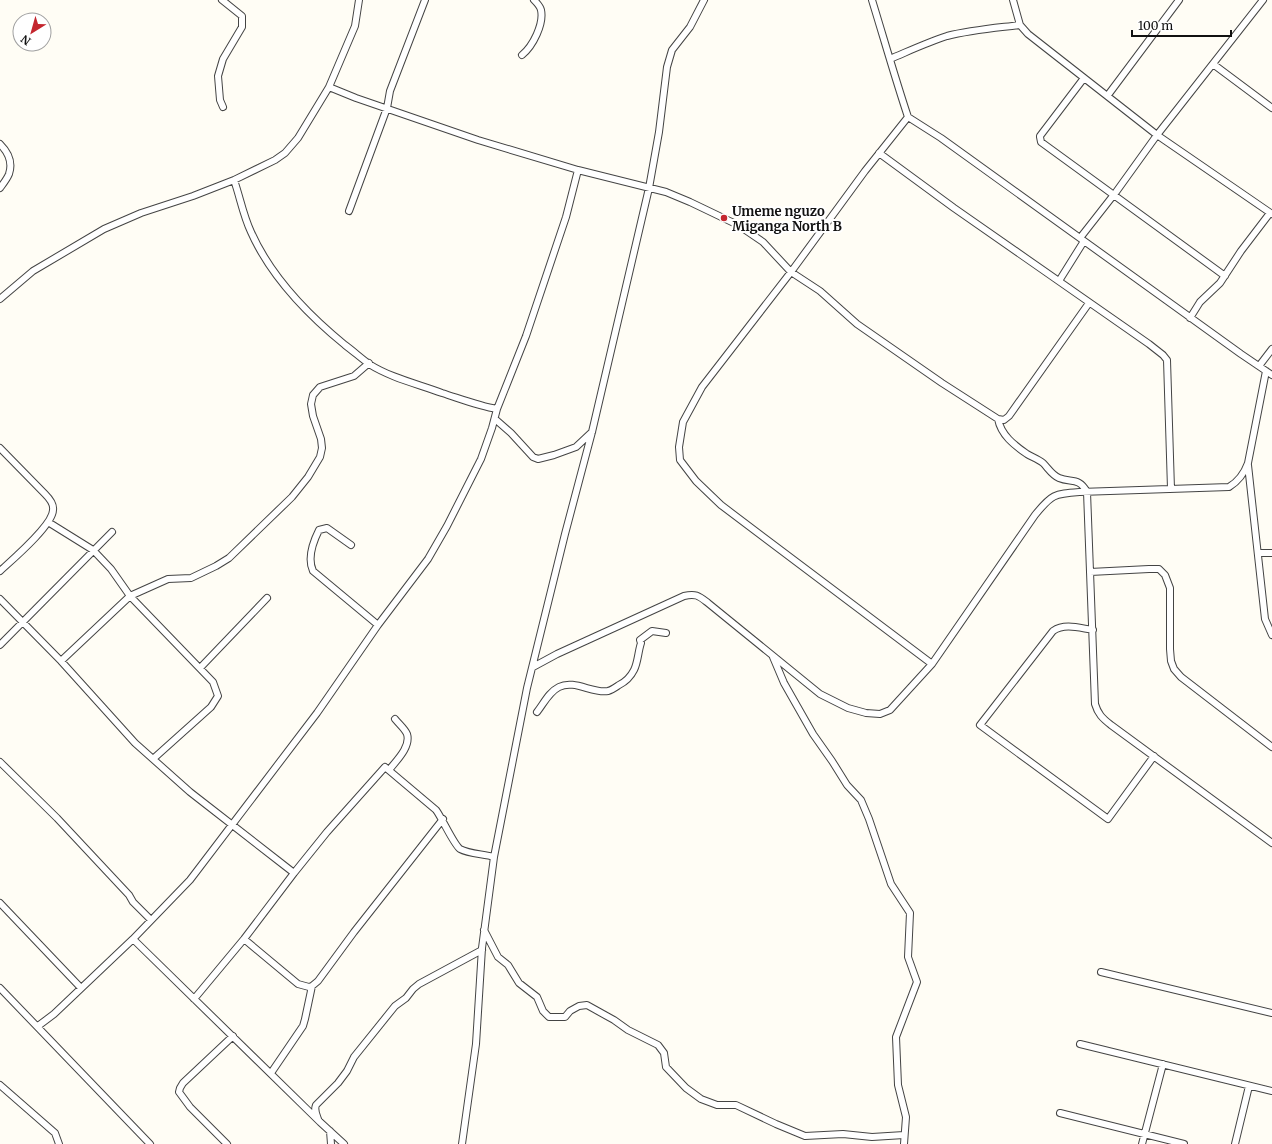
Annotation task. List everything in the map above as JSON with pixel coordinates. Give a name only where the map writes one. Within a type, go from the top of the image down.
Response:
[{"type":"street","points":[[222,0],[242,16],[242,27],[223,60],[218,76],[222,107]]},
{"type":"street","points":[[0,299],[33,271],[104,229],[141,213],[193,196],[234,180],[275,160],[285,153],[298,138],[328,87],[355,26],[359,0]]},
{"type":"street","points":[[349,211],[387,108],[390,91],[425,0]]},
{"type":"street","points":[[522,55],[534,42],[541,20],[541,10],[534,0]]},
{"type":"street","points":[[462,1144],[476,1044],[482,950],[494,857],[527,688],[592,432],[649,188],[659,132],[669,58],[672,50],[690,27],[704,0]]},
{"type":"street","points":[[872,0],[908,117],[941,138],[1190,318],[1272,375]]},
{"type":"street","points":[[1013,0],[1020,25],[1028,34],[1108,95],[1157,135],[1271,214],[1241,251],[1220,283],[1200,302],[1190,318]]},
{"type":"street","points":[[1108,95],[1179,0]]},
{"type":"street","points":[[1059,281],[1082,240],[1157,135],[1263,0]]},
{"type":"street","points":[[890,59],[923,44],[948,36],[976,30],[1020,25]]},
{"type":"street","points":[[1213,64],[1272,108]]},
{"type":"street","points":[[1084,78],[1040,136],[1042,143],[1225,276]]},
{"type":"street","points":[[328,87],[478,140],[578,170],[666,192],[738,225],[763,242],[792,272],[820,292],[857,324],[998,420],[1004,420],[1009,416],[1089,303]]},
{"type":"street","points":[[908,117],[879,153],[792,272],[702,387],[683,422],[679,447],[680,460],[696,481],[721,505],[932,664]]},
{"type":"street","points":[[0,144],[10,156],[9,174],[0,188]]},
{"type":"street","points":[[879,153],[954,208],[1149,344],[1167,360],[1171,489]]},
{"type":"street","points":[[38,1026],[54,1014],[133,939],[190,880],[317,713],[378,625],[428,558],[448,526],[481,459],[497,409],[526,336],[566,217],[578,170]]},
{"type":"street","points":[[234,180],[249,227],[272,270],[300,304],[317,321],[369,364],[391,375],[488,408],[497,409]]},
{"type":"street","points":[[1259,366],[1272,349]]},
{"type":"street","points":[[61,661],[130,596],[168,579],[191,578],[216,566],[229,558],[261,528],[296,492],[308,477],[320,457],[322,448],[321,439],[313,416],[311,404],[313,395],[320,387],[354,376],[369,364]]},
{"type":"street","points":[[533,667],[564,651],[691,594],[698,595],[820,694],[848,708],[866,713],[880,714],[890,710],[932,664],[1035,515],[1049,499],[1056,495],[1067,493],[1229,487],[1238,482],[1244,474],[1248,463],[1266,371]]},
{"type":"street","points":[[495,419],[511,433],[533,457],[538,459],[576,447],[592,432]]},
{"type":"street","points":[[998,420],[999,427],[1014,444],[1043,464],[1055,476],[1065,480],[1075,480],[1084,486],[1087,492],[1095,704],[1100,717],[1272,843]]},
{"type":"street","points":[[0,448],[51,501],[54,509],[44,529],[0,571]]},
{"type":"street","points":[[1248,463],[1265,618],[1272,636]]},
{"type":"street","points":[[48,522],[93,550],[111,569],[130,596],[213,682],[218,696],[211,707],[153,759]]},
{"type":"street","points":[[351,545],[327,528],[319,530],[314,540],[309,564],[312,571],[378,625]]},
{"type":"street","points":[[0,645],[112,532]]},
{"type":"street","points":[[1258,553],[1272,553]]},
{"type":"street","points":[[1090,572],[1159,569],[1166,575],[1170,588],[1170,649],[1171,661],[1174,669],[1181,677],[1272,747]]},
{"type":"street","points":[[200,668],[267,598]]},
{"type":"street","points":[[0,599],[61,661],[135,743],[190,792],[294,873]]},
{"type":"street","points":[[1093,630],[1064,626],[1058,627],[1053,631],[980,725],[1108,819],[1154,756]]},
{"type":"street","points":[[537,712],[549,695],[563,685],[603,691],[613,689],[624,682],[634,671],[641,643],[640,640],[652,631],[666,633]]},
{"type":"street","points":[[772,655],[784,683],[813,734],[847,785],[861,800],[891,884],[910,914],[908,958],[917,982],[896,1037],[898,1085],[906,1118],[904,1144]]},
{"type":"street","points":[[389,770],[407,745],[407,734],[395,719]]},
{"type":"street","points":[[0,762],[57,818],[151,920]]},
{"type":"street","points":[[194,999],[244,939],[327,832],[385,767],[436,810],[443,819],[455,844],[460,849],[494,857]]},
{"type":"street","points":[[271,1073],[303,1026],[306,1019],[312,986],[323,975],[354,932],[443,819]]},
{"type":"street","points":[[0,903],[81,988]]},
{"type":"street","points":[[484,930],[498,957],[508,965],[519,983],[537,998],[543,1012],[549,1017],[565,1017],[570,1011],[579,1006],[587,1005],[614,1020],[628,1030],[658,1045],[664,1053],[666,1067],[686,1088],[701,1099],[717,1105],[736,1105],[805,1136],[843,1134],[872,1137],[904,1135]]},
{"type":"street","points":[[133,939],[344,1144]]},
{"type":"street","points":[[244,939],[298,984],[306,987],[312,986]]},
{"type":"street","points":[[320,1122],[316,1114],[316,1105],[338,1083],[354,1058],[395,1006],[406,998],[412,989],[419,984],[482,950]]},
{"type":"street","points":[[1101,972],[1272,1013]]},
{"type":"street","points":[[0,988],[150,1144]]},
{"type":"street","points":[[227,1144],[190,1107],[179,1092],[183,1083],[233,1036]]},
{"type":"street","points":[[1080,1044],[1272,1091]]},
{"type":"street","points":[[1142,1144],[1162,1064]]},
{"type":"street","points":[[0,1085],[55,1133],[59,1144]]},
{"type":"street","points":[[1235,1144],[1249,1086]]},
{"type":"street","points":[[1060,1113],[1184,1144]]},
{"type":"street","points":[[330,1131],[332,1144]]},
{"type":"place","name":"Umeme nguzo Miganga North B","points":[[724,218]]}]
